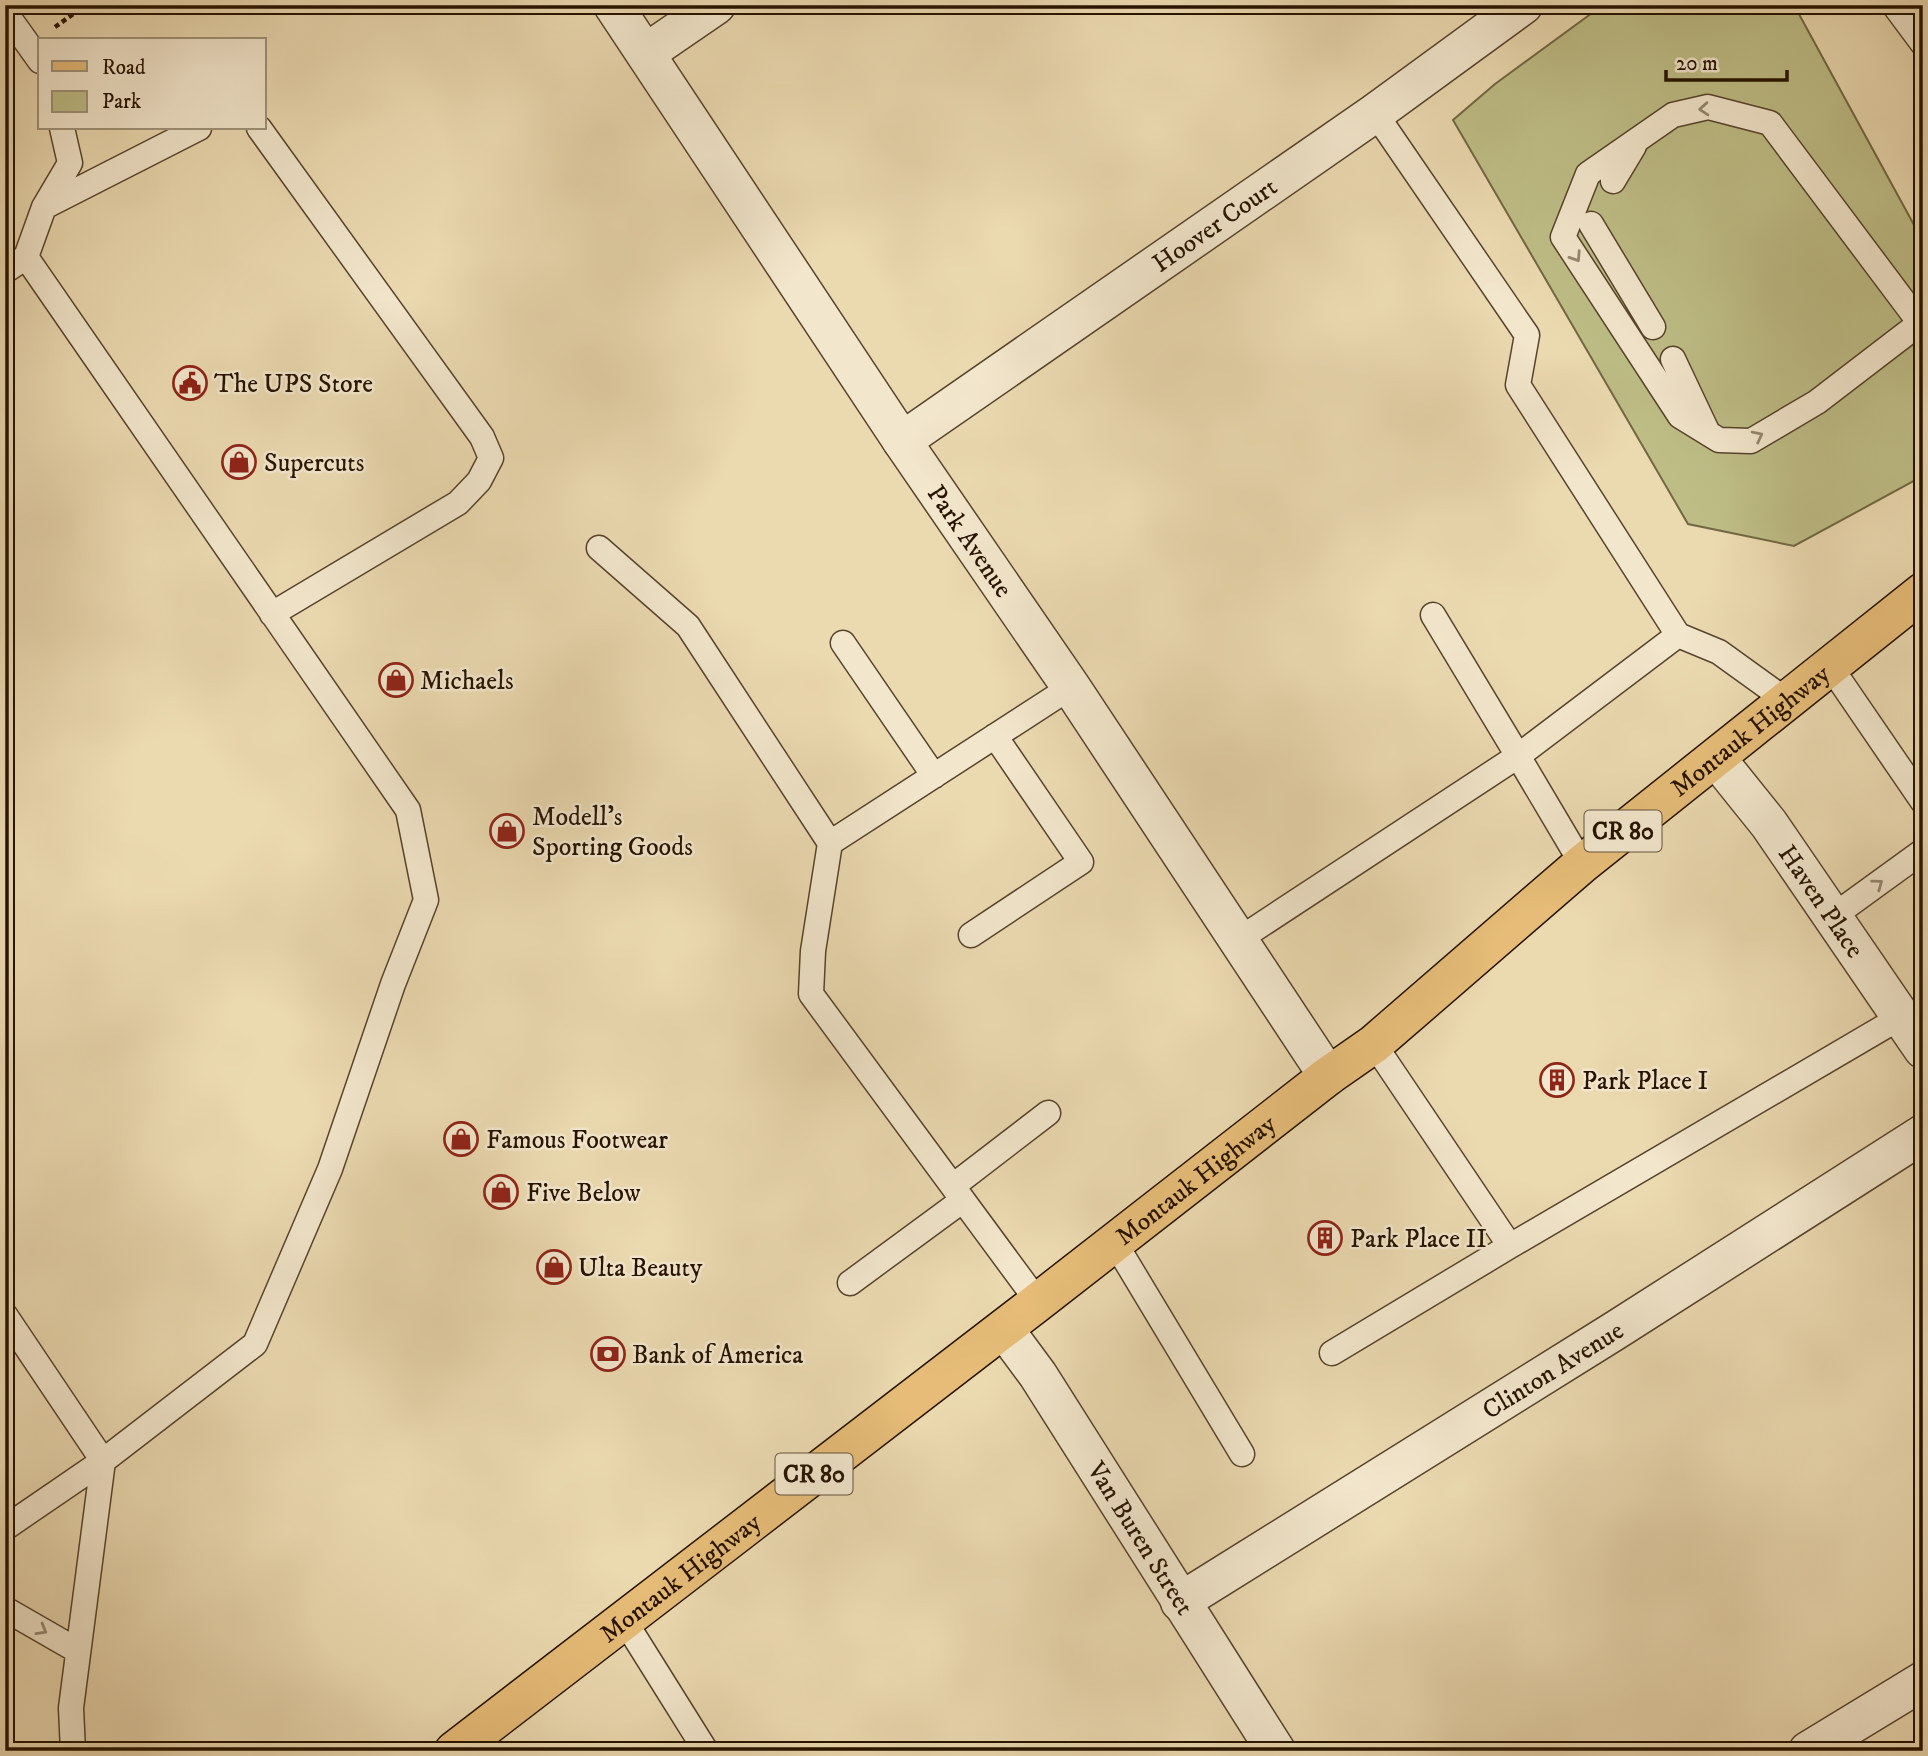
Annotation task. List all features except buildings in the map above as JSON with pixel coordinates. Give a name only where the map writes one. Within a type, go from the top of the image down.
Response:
[{"type":"main road","name":"Montauk Highway","points":[[454,1751],[1038,1303],[1328,1076],[1374,1044],[1582,864],[1923,592]]},
{"type":"street","name":"Park Avenue","points":[[613,5],[902,441],[1071,687],[1328,1076]]},
{"type":"street","points":[[646,53],[716,5]]},
{"type":"street","name":"Hoover Court","points":[[902,441],[1375,113],[1518,7]]},
{"type":"street","name":"Haven Place","points":[[1716,758],[1769,824],[1923,1049]]},
{"type":"street","name":"Clinton Avenue","points":[[1181,1602],[1616,1331],[1923,1134]]},
{"type":"street","name":"Van Buren Street","points":[[1004,1329],[1038,1375],[1276,1751]]},
{"type":"street","points":[[1808,1751],[1923,1681]]},
{"type":"lane","points":[[1895,5],[1923,44]]},
{"type":"lane","points":[[5,12],[38,58]]},
{"type":"lane","points":[[1709,107],[1770,123],[1921,325],[1817,402],[1751,441],[1719,440],[1680,416],[1563,237],[1588,174],[1673,114],[1709,107]]},
{"type":"lane","points":[[1375,113],[1527,335],[1518,386],[1678,635],[1719,652],[1787,701]]},
{"type":"lane","points":[[5,271],[26,257],[44,207],[70,163],[62,130]]},
{"type":"lane","points":[[44,207],[195,130]]},
{"type":"lane","points":[[260,130],[482,437],[491,458],[479,481],[458,503],[272,614]]},
{"type":"lane","points":[[1613,181],[1638,139]]},
{"type":"lane","points":[[1591,224],[1653,327]]},
{"type":"lane","points":[[5,1528],[103,1461],[255,1344],[330,1169],[393,984],[426,900],[408,810],[26,257]]},
{"type":"lane","points":[[1673,359],[1708,433]]},
{"type":"lane","points":[[598,548],[688,626],[830,843],[813,951],[811,994],[1038,1303]]},
{"type":"lane","points":[[1433,615],[1582,864]]},
{"type":"lane","points":[[1238,940],[1518,756],[1678,635]]},
{"type":"lane","points":[[843,643],[934,776]]},
{"type":"lane","points":[[1830,666],[1923,802]]},
{"type":"lane","points":[[830,843],[1071,687]]},
{"type":"lane","points":[[971,935],[1081,862],[995,736]]},
{"type":"lane","points":[[1832,917],[1923,851]]},
{"type":"lane","points":[[1332,1353],[1901,1017]]},
{"type":"lane","points":[[1374,1044],[1510,1246]]},
{"type":"lane","points":[[850,1283],[1048,1113]]},
{"type":"lane","points":[[1115,1243],[1242,1454]]},
{"type":"lane","points":[[5,1315],[103,1461],[71,1708],[73,1751]]},
{"type":"lane","points":[[5,1609],[78,1651]]},
{"type":"lane","points":[[624,1620],[706,1751]]},
{"type":"path","points":[[50,31],[86,5]]},
{"type":"green space","points":[[1603,5],[1794,5],[1920,236],[1923,245],[1923,476],[1794,546],[1688,524],[1453,120],[1495,84]]},
{"type":"place","name":"The UPS Store","points":[[190,383]]},
{"type":"place","name":"Supercuts","points":[[239,462]]},
{"type":"place","name":"Michaels","points":[[396,680]]},
{"type":"place","name":"Modell's Sporting Goods","points":[[507,831]]},
{"type":"place","name":"Park Place I","points":[[1557,1080]]},
{"type":"place","name":"Famous Footwear","points":[[461,1139]]},
{"type":"place","name":"Five Below","points":[[501,1192]]},
{"type":"place","name":"Park Place II","points":[[1325,1238]]},
{"type":"place","name":"Ulta Beauty","points":[[554,1267]]},
{"type":"place","name":"Bank of America","points":[[608,1354]]}]
